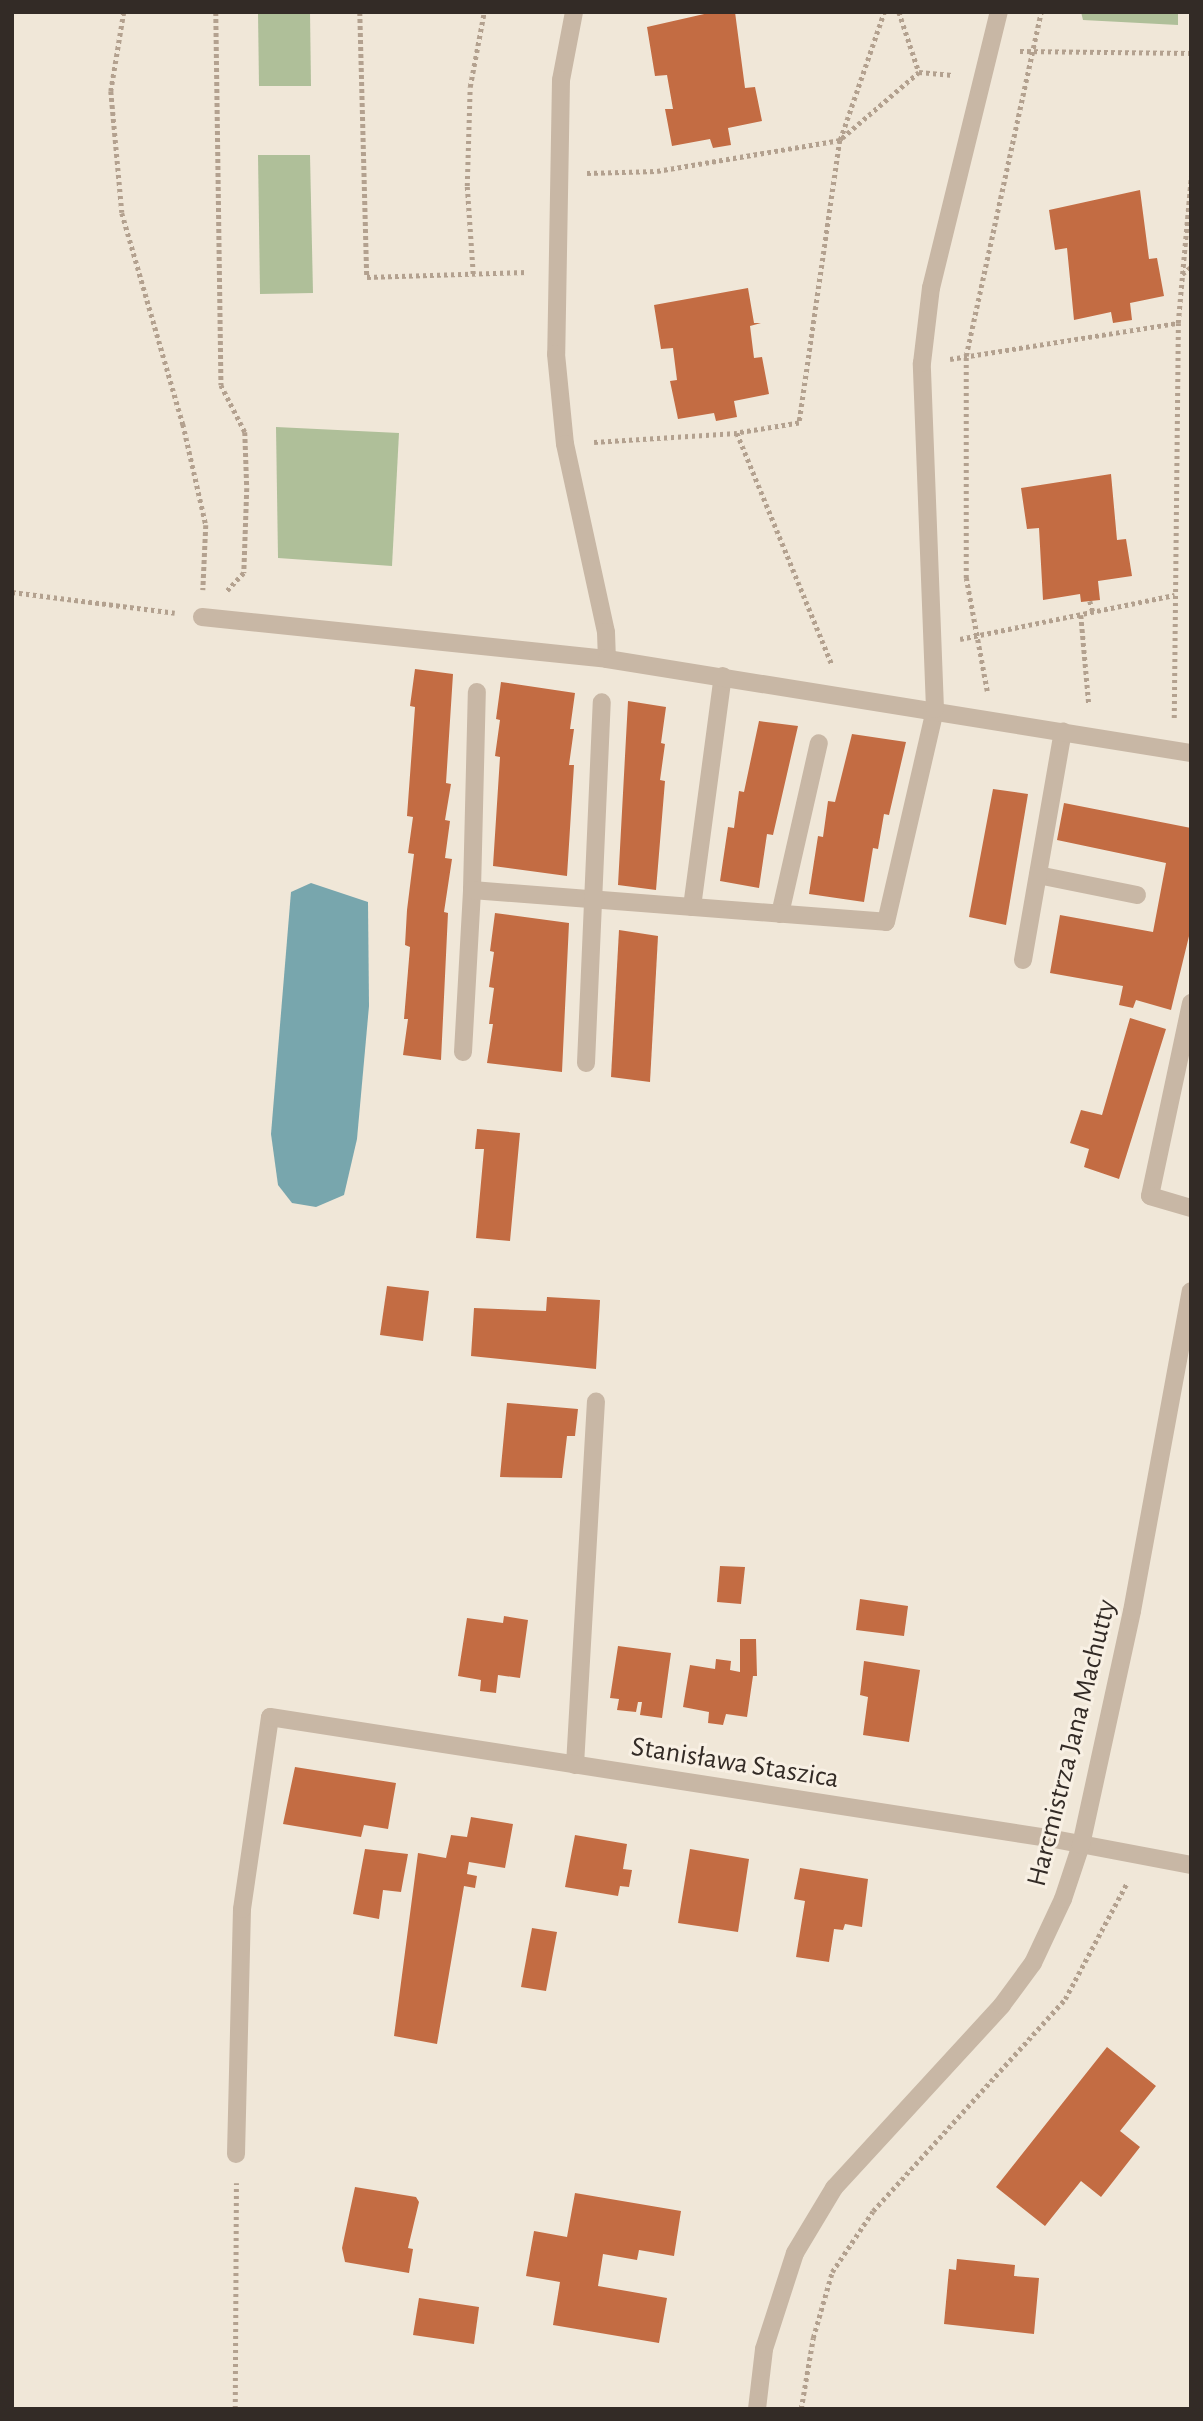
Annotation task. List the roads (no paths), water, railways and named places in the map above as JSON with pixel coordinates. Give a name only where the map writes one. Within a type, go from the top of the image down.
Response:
[{"type":"street","points":[[574,12],[561,80],[556,354],[565,444],[606,632],[607,659]]},
{"type":"street","points":[[472,890],[886,922],[934,709],[922,363],[934,275],[999,12]]},
{"type":"street","points":[[202,617],[607,659],[934,709],[1191,753]]},
{"type":"street","points":[[692,907],[723,676]]},
{"type":"street","points":[[463,1052],[472,890],[477,692]]},
{"type":"street","points":[[586,1063],[595,899],[601,702]]},
{"type":"street","points":[[1023,960],[1063,731]]},
{"type":"street","points":[[780,914],[819,743]]},
{"type":"street","points":[[1038,875],[1137,895]]},
{"type":"street","points":[[1191,1003],[1150,1196],[1191,1208]]},
{"type":"street","name":"Harcmistrza Jana Machutty","points":[[757,2409],[764,2349],[795,2253],[834,2188],[1002,2005],[1033,1964],[1080,1845],[1132,1611],[1191,1291]]},
{"type":"street","points":[[575,1765],[596,1402]]},
{"type":"street","name":"Stanisława Staszica","points":[[236,2154],[242,1909],[270,1717],[1080,1845],[1191,1865]]},
{"type":"water","points":[[311,883],[368,902],[369,1006],[357,1139],[344,1195],[316,1207],[292,1203],[278,1185],[271,1134],[291,892]]}]
